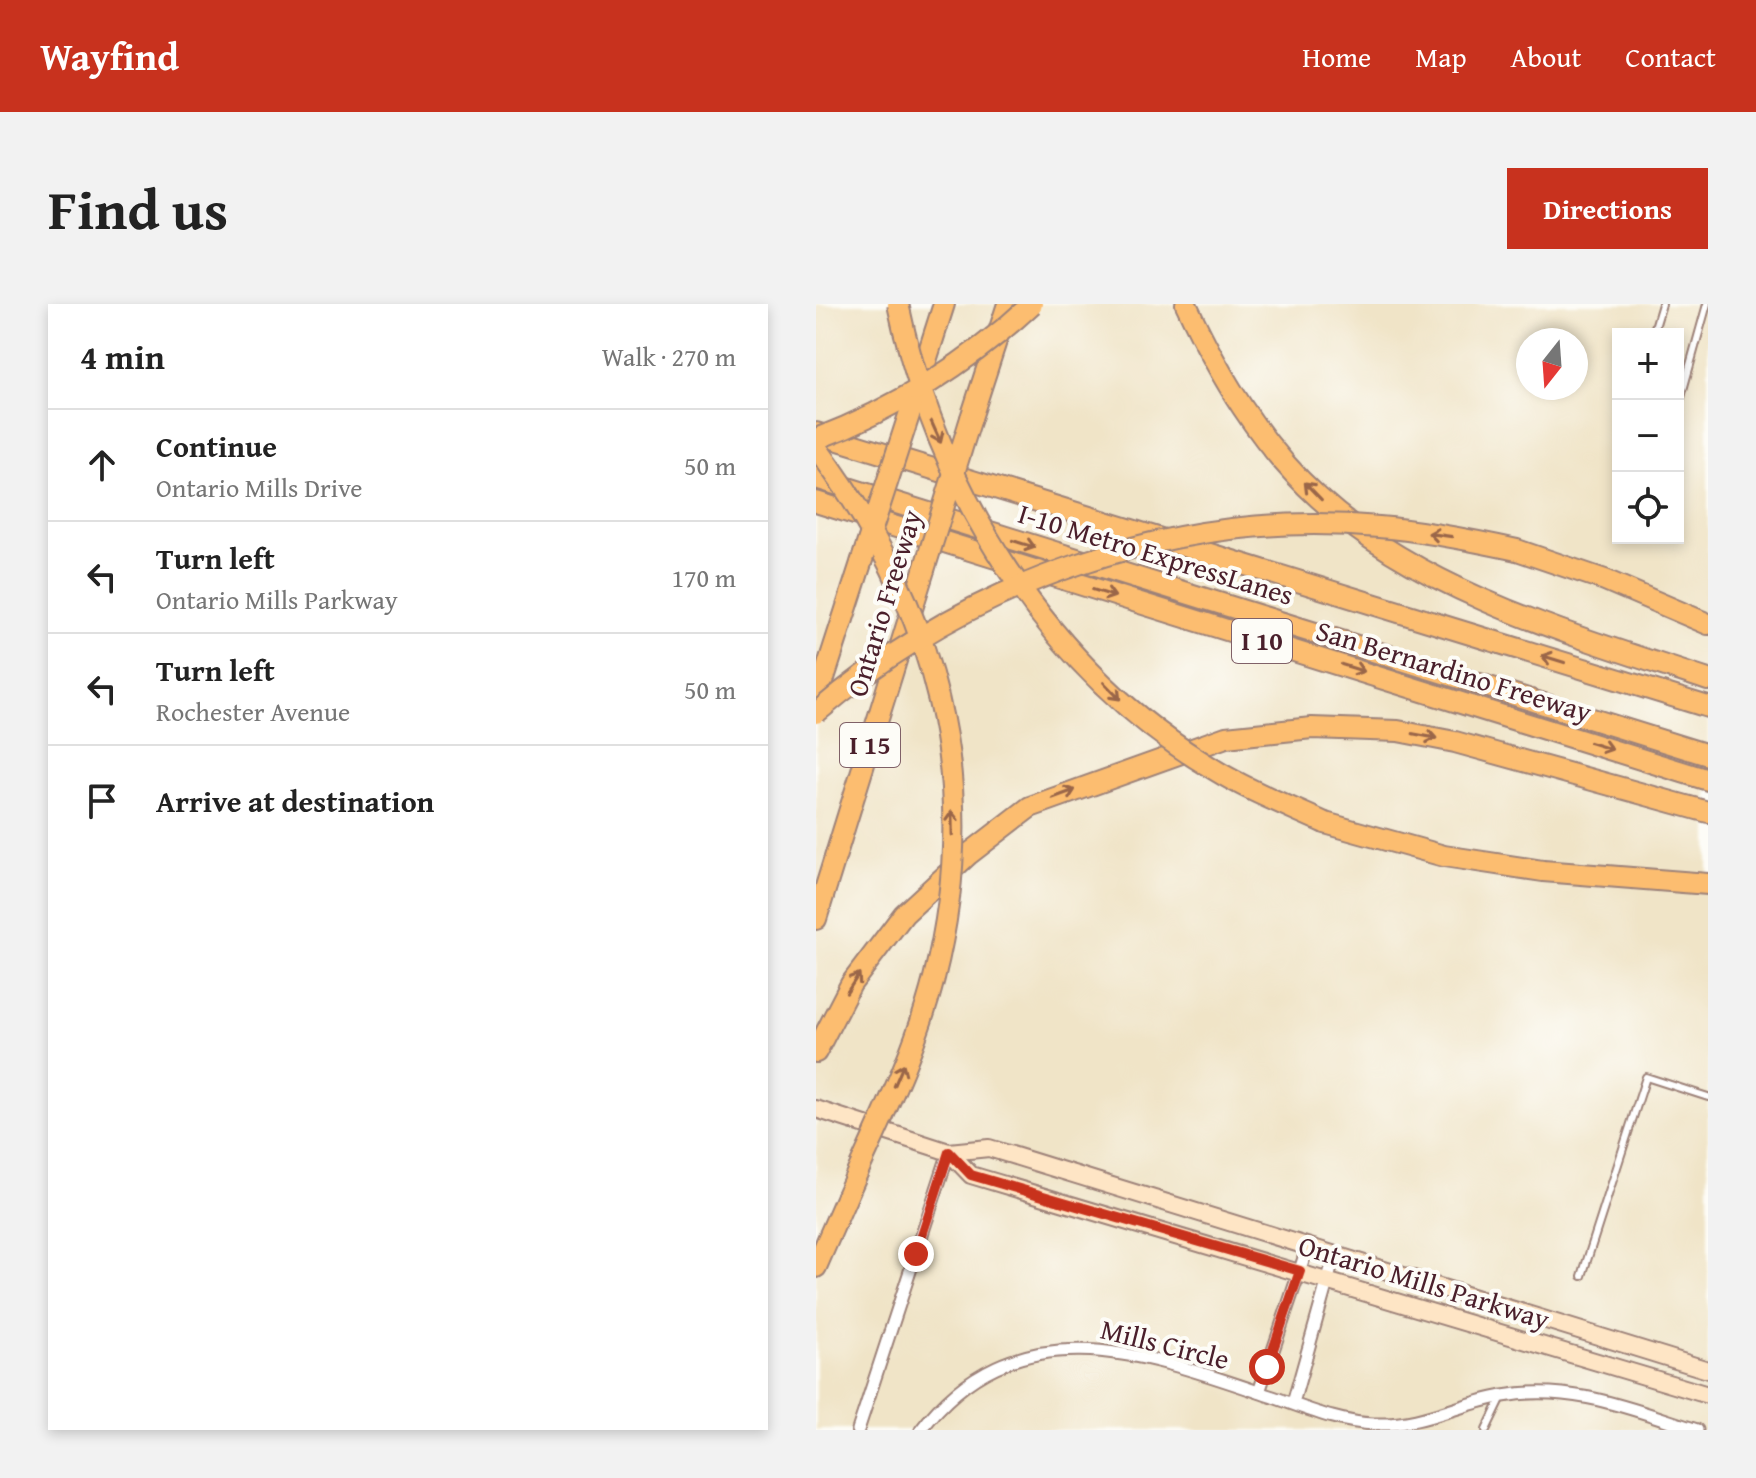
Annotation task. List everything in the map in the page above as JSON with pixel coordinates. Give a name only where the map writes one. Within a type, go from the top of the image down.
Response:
[{"type":"highway","points":[[898,304],[932,424],[996,554],[1044,620],[1128,708],[1215,770],[1325,823],[1444,856],[1543,871],[1708,884]]},
{"type":"highway","name":"Ontario Freeway","points":[[816,703],[944,304]]},
{"type":"highway","name":"Ontario Freeway","points":[[816,919],[1008,304]]},
{"type":"highway","points":[[816,436],[887,407],[963,360],[1032,304]]},
{"type":"highway","points":[[1186,304],[1237,400],[1273,449],[1320,499],[1375,539],[1526,619],[1708,680]]},
{"type":"highway","name":"San Bernardino Freeway","points":[[816,436],[1708,707]]},
{"type":"highway","points":[[816,447],[881,544],[907,599],[930,662],[945,729],[952,792],[953,853],[948,905],[934,980],[914,1038],[816,1267]]},
{"type":"highway","name":"I-10 Metro ExpressLanes","points":[[816,478],[1708,755]]},
{"type":"highway","name":"San Bernardino Freeway","points":[[816,502],[1708,780]]},
{"type":"highway","points":[[816,713],[895,653],[952,619],[1070,567],[1133,548],[1193,535],[1315,525],[1377,527],[1446,535],[1517,550],[1605,580],[1708,624]]},
{"type":"highway","points":[[816,1052],[851,984],[904,914],[969,854],[1030,807],[1226,737],[1312,728],[1398,731],[1455,742],[1708,812]]},
{"type":"main road","name":"Ontario Mills Parkway","points":[[816,1109],[949,1152],[989,1148],[1708,1370]]},
{"type":"main road","name":"Ontario Mills Parkway","points":[[949,1152],[971,1175],[1328,1279],[1708,1395]]},
{"type":"street","points":[[858,1430],[949,1152]]},
{"type":"street","points":[[1259,1392],[1308,1246]]},
{"type":"street","points":[[1293,1403],[1335,1254]]},
{"type":"street","name":"Mills Circle","points":[[921,1430],[966,1386],[989,1372],[1035,1354],[1062,1349],[1125,1353],[1361,1422],[1408,1424],[1503,1396],[1545,1391],[1585,1396],[1697,1430]]},
{"type":"lane","points":[[1655,328],[1662,304]]},
{"type":"lane","points":[[1680,400],[1707,304]]},
{"type":"lane","points":[[1582,1276],[1646,1077],[1708,1097]]},
{"type":"lane","points":[[1486,1430],[1503,1396]]},
{"type":"route","points":[[916,1254],[949,1152],[971,1175],[1300,1271],[1267,1367]]}]
